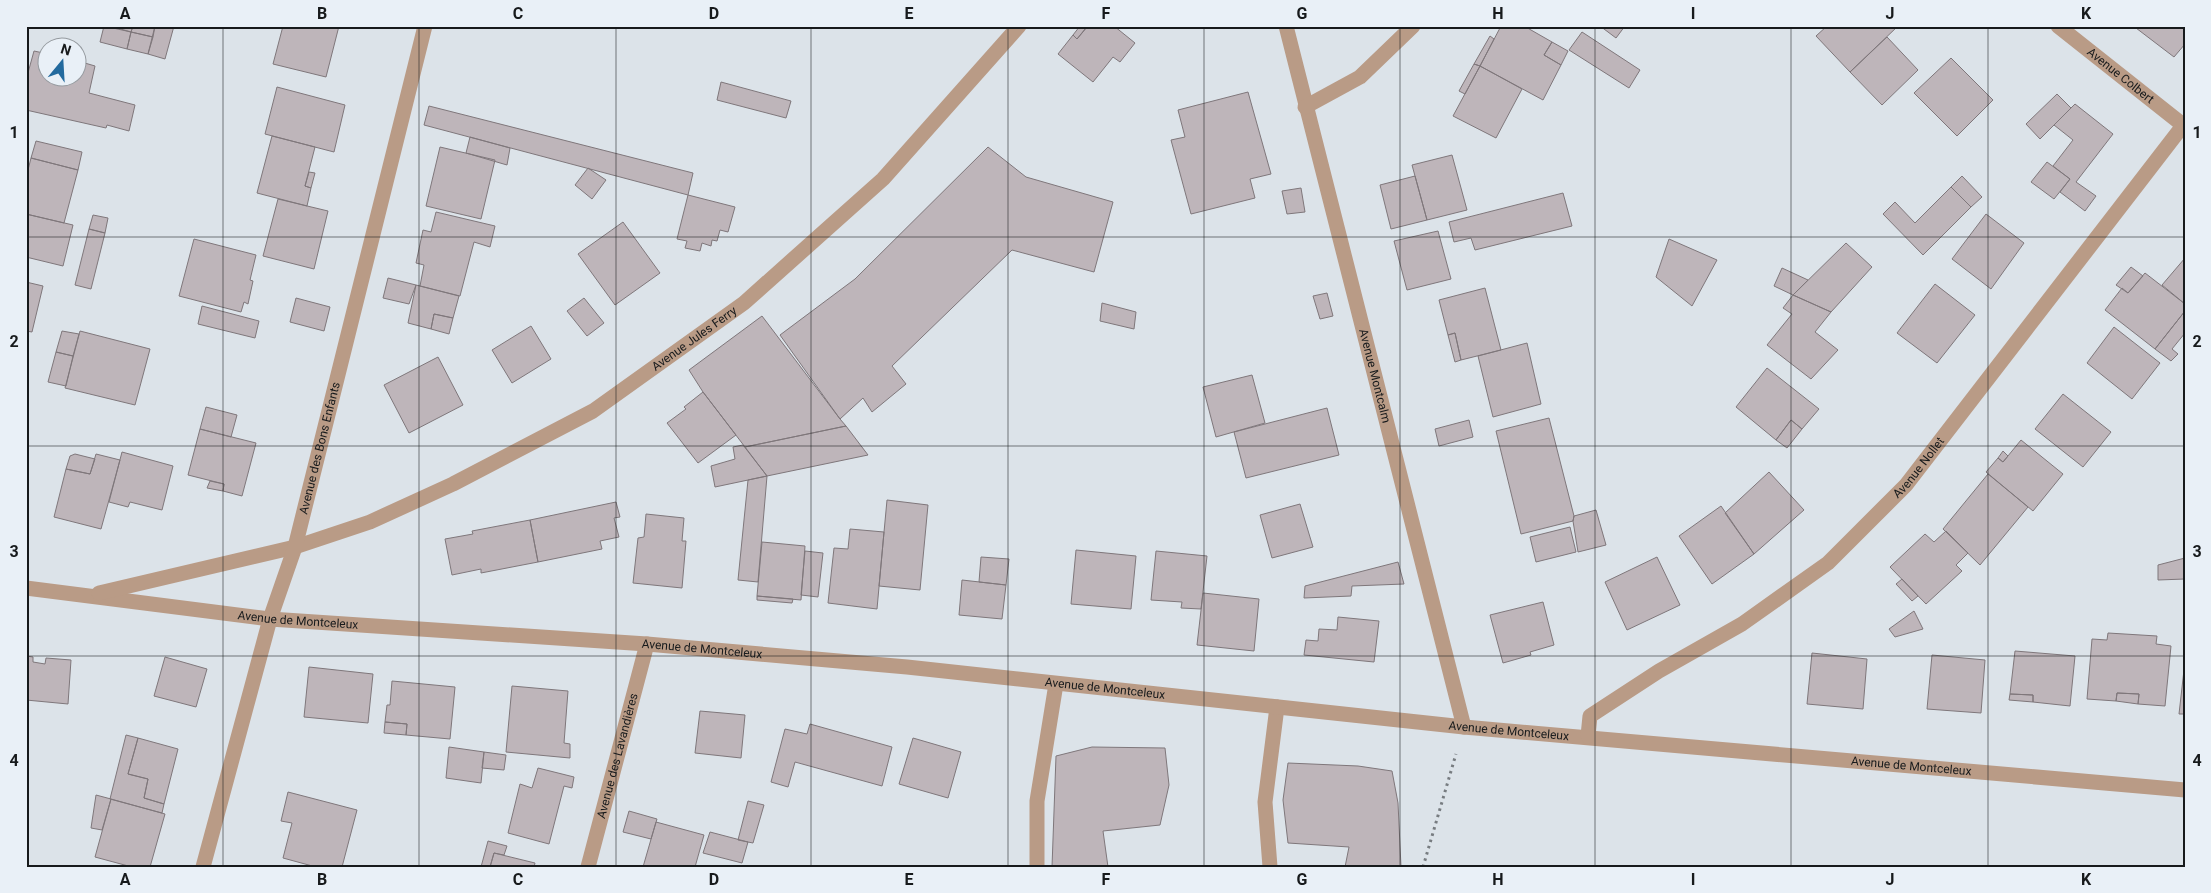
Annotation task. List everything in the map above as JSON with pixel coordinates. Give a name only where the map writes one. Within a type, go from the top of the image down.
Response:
[{"type":"street","name":"Avenue des Bons Enfants","points":[[203,867],[270,619],[295,547],[425,26]]},
{"type":"street","name":"Avenue Jules Ferry","points":[[89,595],[295,547],[370,522],[453,484],[592,411],[744,304],[883,179],[1018,26]]},
{"type":"street","name":"Avenue Montcalm","points":[[1286,26],[1464,727]]},
{"type":"street","points":[[1306,107],[1360,77],[1413,26]]},
{"type":"street","name":"Avenue Colbert","points":[[2058,26],[2184,124]]},
{"type":"street","name":"Avenue Nollet","points":[[1588,736],[1590,716],[1659,671],[1742,624],[1828,563],[1906,485],[2184,124]]},
{"type":"street","name":"Avenue de Montceleux","points":[[26,588],[270,619],[647,644],[907,667],[1464,727],[1588,736],[2185,790]]},
{"type":"street","name":"Avenue des Lavandières","points":[[588,867],[647,644]]},
{"type":"street","points":[[1037,867],[1037,801],[1056,684]]},
{"type":"street","points":[[1270,867],[1265,802],[1277,707]]},
{"type":"path","points":[[1423,867],[1464,727]]},
{"type":"building","points":[[104,26],[131,32],[127,49],[100,42]]},
{"type":"building","points":[[110,26],[133,26],[131,32]]},
{"type":"building","points":[[133,26],[155,26],[153,37],[131,32]]},
{"type":"building","points":[[155,26],[174,26],[165,59],[148,54]]},
{"type":"building","points":[[283,26],[339,26],[326,77],[273,64]]},
{"type":"building","points":[[1080,26],[1085,29],[1077,39],[1073,35]]},
{"type":"building","points":[[1088,26],[1114,26],[1135,43],[1120,62],[1113,57],[1093,82],[1058,54],[1073,35],[1077,39]]},
{"type":"building","points":[[1501,26],[1524,26],[1552,42],[1544,55],[1561,65],[1543,100],[1480,66]]},
{"type":"building","points":[[1600,26],[1625,26],[1616,38]]},
{"type":"building","points":[[1827,26],[1898,26],[1850,72],[1816,36]]},
{"type":"building","points":[[2137,26],[2185,26],[2185,44],[2174,57],[2136,28]]},
{"type":"building","points":[[131,32],[153,37],[148,54],[127,49]]},
{"type":"building","points":[[1582,32],[1640,70],[1629,88],[1569,50]]},
{"type":"building","points":[[1490,36],[1494,39],[1480,66],[1474,64]]},
{"type":"building","points":[[1887,37],[1918,70],[1882,105],[1850,72]]},
{"type":"building","points":[[1552,42],[1568,51],[1561,65],[1544,55]]},
{"type":"building","points":[[34,51],[38,52],[38,88],[88,88],[88,64],[95,66],[89,93],[135,105],[129,131],[107,125],[106,128],[26,110],[26,80]]},
{"type":"building","points":[[1951,58],[1993,100],[1957,136],[1914,93]]},
{"type":"building","points":[[1474,64],[1480,66],[1465,94],[1459,91]]},
{"type":"building","points":[[1480,66],[1522,89],[1496,138],[1453,116]]},
{"type":"building","points":[[721,82],[791,101],[786,118],[717,100]]},
{"type":"building","points":[[277,87],[345,105],[334,152],[265,134]]},
{"type":"building","points":[[1248,92],[1271,174],[1250,179],[1255,198],[1191,214],[1171,140],[1185,137],[1178,110]]},
{"type":"building","points":[[2057,94],[2071,108],[2040,139],[2026,124]]},
{"type":"building","points":[[2075,104],[2113,134],[2076,182],[2096,196],[2085,211],[2060,192],[2070,179],[2053,166],[2073,140],[2054,125]]},
{"type":"building","points":[[429,106],[693,173],[688,195],[424,125]]},
{"type":"building","points":[[272,136],[315,147],[305,186],[311,188],[307,206],[257,193]]},
{"type":"building","points":[[470,137],[510,148],[507,165],[466,153]]},
{"type":"building","points":[[36,141],[82,152],[78,170],[31,158]]},
{"type":"building","points":[[440,147],[495,160],[481,219],[426,206]]},
{"type":"building","points":[[988,147],[1026,177],[1113,202],[1094,272],[1012,250],[892,366],[906,384],[872,412],[863,398],[840,419],[780,335],[855,279]]},
{"type":"building","points":[[1452,155],[1467,210],[1427,220],[1412,165]]},
{"type":"building","points":[[31,158],[78,170],[64,223],[26,214],[26,178]]},
{"type":"building","points":[[2047,162],[2070,179],[2054,199],[2031,182]]},
{"type":"building","points":[[588,168],[606,180],[592,199],[575,185]]},
{"type":"building","points":[[309,172],[315,173],[311,188],[305,186]]},
{"type":"building","points":[[1415,176],[1427,220],[1391,229],[1380,185]]},
{"type":"building","points":[[1962,176],[1982,197],[1971,207],[1951,187]]},
{"type":"building","points":[[1951,187],[1971,207],[1923,255],[1883,214],[1895,202],[1915,223]]},
{"type":"building","points":[[1301,188],[1305,212],[1287,214],[1282,191]]},
{"type":"building","points":[[1563,193],[1572,226],[1475,250],[1471,238],[1454,242],[1449,222]]},
{"type":"building","points":[[688,195],[735,207],[728,232],[720,230],[717,241],[712,240],[711,246],[702,243],[700,251],[685,248],[687,241],[677,239]]},
{"type":"building","points":[[278,199],[328,211],[314,269],[263,256]]},
{"type":"building","points":[[436,212],[495,226],[490,247],[474,242],[460,296],[420,286],[424,265],[416,263],[423,230],[431,232]]},
{"type":"building","points":[[26,214],[73,225],[63,266],[26,257]]},
{"type":"building","points":[[1986,214],[2024,243],[1991,289],[1952,259]]},
{"type":"building","points":[[93,215],[108,218],[105,233],[89,229]]},
{"type":"building","points":[[623,222],[660,273],[615,305],[578,254]]},
{"type":"building","points":[[89,229],[105,233],[91,289],[75,285]]},
{"type":"building","points":[[1438,231],[1451,279],[1407,290],[1394,241]]},
{"type":"building","points":[[194,239],[256,255],[250,280],[253,281],[248,304],[244,302],[241,312],[179,296]]},
{"type":"building","points":[[1669,239],[1717,260],[1692,306],[1656,277]]},
{"type":"building","points":[[1846,243],[1872,267],[1831,312],[1793,295]]},
{"type":"building","points":[[2185,258],[2185,304],[2162,285]]},
{"type":"building","points":[[2131,267],[2143,276],[2128,293],[2116,285]]},
{"type":"building","points":[[1782,268],[1808,280],[1793,295],[1774,286]]},
{"type":"building","points":[[2145,273],[2185,304],[2185,311],[2155,349],[2105,310],[2122,288],[2128,293]]},
{"type":"building","points":[[388,278],[416,285],[409,304],[383,298]]},
{"type":"building","points":[[26,282],[43,286],[32,332],[26,331]]},
{"type":"building","points":[[1935,284],[1975,315],[1937,363],[1897,333]]},
{"type":"building","points":[[416,285],[459,296],[453,318],[434,314],[431,329],[408,323]]},
{"type":"building","points":[[1485,288],[1501,350],[1461,360],[1455,333],[1448,335],[1439,300]]},
{"type":"building","points":[[1327,293],[1333,316],[1320,319],[1313,296]]},
{"type":"building","points":[[1793,295],[1831,312],[1815,332],[1838,350],[1811,379],[1767,345],[1792,314],[1783,308]]},
{"type":"building","points":[[296,298],[330,307],[324,331],[290,322]]},
{"type":"building","points":[[584,298],[604,323],[587,336],[567,311]]},
{"type":"building","points":[[1102,303],[1136,312],[1134,329],[1100,321]]},
{"type":"building","points":[[202,306],[259,321],[255,338],[198,324]]},
{"type":"building","points":[[2185,311],[2185,333],[2172,349],[2178,354],[2171,361],[2155,349]]},
{"type":"building","points":[[434,314],[453,318],[449,334],[431,329]]},
{"type":"building","points":[[762,316],[846,426],[745,447],[703,392],[689,370]]},
{"type":"building","points":[[531,326],[551,359],[512,383],[492,350]]},
{"type":"building","points":[[2114,327],[2160,363],[2132,399],[2087,363]]},
{"type":"building","points":[[62,331],[79,334],[73,356],[56,352]]},
{"type":"building","points":[[80,331],[150,349],[135,405],[65,388]]},
{"type":"building","points":[[1455,333],[1461,360],[1455,362],[1448,335]]},
{"type":"building","points":[[1527,343],[1541,404],[1493,417],[1478,356]]},
{"type":"building","points":[[56,352],[73,356],[66,386],[48,382]]},
{"type":"building","points":[[438,357],[463,405],[409,433],[384,385]]},
{"type":"building","points":[[1767,368],[1819,409],[1802,429],[1791,420],[1776,440],[1736,407]]},
{"type":"building","points":[[1252,375],[1265,423],[1216,437],[1203,387]]},
{"type":"building","points":[[703,392],[736,435],[698,463],[667,423],[686,409],[684,407]]},
{"type":"building","points":[[2063,394],[2111,432],[2083,467],[2035,429]]},
{"type":"building","points":[[206,407],[237,415],[231,437],[200,429]]},
{"type":"building","points":[[1327,408],[1339,455],[1246,478],[1234,432]]},
{"type":"building","points":[[1549,418],[1574,516],[1573,521],[1521,534],[1496,431]]},
{"type":"building","points":[[1469,420],[1473,437],[1439,446],[1435,429]]},
{"type":"building","points":[[1791,420],[1802,429],[1787,448],[1776,440]]},
{"type":"building","points":[[846,426],[868,455],[767,476],[745,447]]},
{"type":"building","points":[[200,429],[256,443],[242,496],[223,491],[224,484],[188,475]]},
{"type":"building","points":[[2021,440],[2063,474],[2033,511],[1986,472],[1998,458],[2003,462]]},
{"type":"building","points":[[743,445],[767,476],[715,487],[711,466],[735,459],[733,447]]},
{"type":"building","points":[[2003,451],[2008,456],[2003,462],[1998,458]]},
{"type":"building","points":[[122,452],[173,466],[162,510],[130,502],[128,507],[109,502]]},
{"type":"building","points":[[75,454],[95,459],[90,474],[66,469],[70,456]]},
{"type":"building","points":[[96,454],[120,460],[101,529],[54,517],[66,469],[90,474]]},
{"type":"building","points":[[1769,472],[1804,510],[1754,554],[1725,513]]},
{"type":"building","points":[[1988,474],[2028,507],[1980,565],[1943,529]]},
{"type":"building","points":[[767,476],[758,582],[738,580],[748,480]]},
{"type":"building","points":[[210,481],[224,484],[223,491],[207,488]]},
{"type":"building","points":[[887,500],[928,505],[920,590],[879,586]]},
{"type":"building","points":[[616,502],[620,517],[614,518],[619,537],[600,541],[602,549],[538,562],[530,520]]},
{"type":"building","points":[[1300,504],[1313,547],[1272,558],[1260,515]]},
{"type":"building","points":[[1721,506],[1754,554],[1712,584],[1679,536]]},
{"type":"building","points":[[1596,510],[1606,545],[1578,552],[1573,521],[1574,516]]},
{"type":"building","points":[[646,514],[684,518],[682,541],[686,541],[682,588],[633,583],[638,538],[644,537]]},
{"type":"building","points":[[530,520],[538,562],[481,573],[481,569],[452,575],[445,539],[473,534],[472,531]]},
{"type":"building","points":[[1570,527],[1576,552],[1536,562],[1530,537]]},
{"type":"building","points":[[850,529],[884,532],[877,609],[828,603],[834,548],[848,549]]},
{"type":"building","points":[[1946,531],[1968,553],[1956,565],[1962,571],[1926,604],[1890,567],[1925,534],[1934,542]]},
{"type":"building","points":[[762,542],[805,546],[801,600],[757,596]]},
{"type":"building","points":[[1076,550],[1136,556],[1131,609],[1071,604]]},
{"type":"building","points":[[805,551],[823,553],[818,597],[801,595]]},
{"type":"building","points":[[1156,551],[1207,556],[1201,609],[1181,608],[1182,602],[1151,600]]},
{"type":"building","points":[[981,557],[1009,559],[1006,585],[979,582]]},
{"type":"building","points":[[1657,557],[1680,605],[1627,630],[1605,582]]},
{"type":"building","points":[[2185,558],[2185,579],[2158,580],[2158,565]]},
{"type":"building","points":[[1398,562],[1404,584],[1352,586],[1351,596],[1304,598],[1305,586]]},
{"type":"building","points":[[1902,579],[1918,596],[1912,601],[1896,584]]},
{"type":"building","points":[[962,580],[1006,585],[1002,619],[959,615]]},
{"type":"building","points":[[1203,593],[1259,599],[1254,651],[1197,645]]},
{"type":"building","points":[[757,596],[793,599],[792,603],[757,600]]},
{"type":"building","points":[[1543,602],[1554,645],[1530,652],[1531,655],[1503,663],[1490,615]]},
{"type":"building","points":[[1914,611],[1923,629],[1895,637],[1889,629]]},
{"type":"building","points":[[1338,617],[1379,621],[1374,662],[1304,655],[1306,640],[1318,641],[1319,629],[1337,630]]},
{"type":"building","points":[[2108,633],[2157,636],[2156,644],[2171,646],[2165,706],[2138,704],[2139,694],[2117,693],[2116,701],[2087,699],[2092,639],[2107,640]]},
{"type":"building","points":[[2015,651],[2075,656],[2070,706],[2033,702],[2033,695],[2010,694]]},
{"type":"building","points":[[1812,653],[1867,659],[1863,709],[1807,704]]},
{"type":"building","points":[[1932,655],[1985,660],[1981,713],[1927,709]]},
{"type":"building","points":[[26,656],[33,657],[33,662],[45,664],[46,658],[71,660],[68,704],[26,700]]},
{"type":"building","points":[[165,657],[207,669],[196,707],[154,696]]},
{"type":"building","points":[[2185,661],[2185,714],[2179,714]]},
{"type":"building","points":[[309,667],[373,674],[368,723],[304,717]]},
{"type":"building","points":[[392,681],[455,687],[450,739],[406,735],[407,724],[385,722],[387,705],[390,705]]},
{"type":"building","points":[[512,686],[568,691],[564,743],[570,744],[570,758],[506,752]]},
{"type":"building","points":[[2117,693],[2139,694],[2138,704],[2116,701]]},
{"type":"building","points":[[2010,694],[2033,695],[2033,702],[2009,700]]},
{"type":"building","points":[[700,711],[745,715],[741,758],[695,753]]},
{"type":"building","points":[[385,722],[407,724],[406,735],[384,733]]},
{"type":"building","points":[[810,724],[892,747],[882,786],[795,762],[788,787],[771,782],[785,729],[807,734]]},
{"type":"building","points":[[126,735],[138,738],[128,774],[148,779],[144,798],[164,804],[162,813],[110,799]]},
{"type":"building","points":[[138,738],[178,749],[164,804],[144,798],[148,779],[128,774]]},
{"type":"building","points":[[913,738],[961,752],[948,798],[899,784]]},
{"type":"building","points":[[449,747],[484,752],[481,783],[446,778]]},
{"type":"building","points":[[1092,747],[1165,748],[1169,785],[1160,825],[1103,831],[1108,867],[1052,867],[1056,756]]},
{"type":"building","points":[[484,752],[506,755],[504,770],[482,768]]},
{"type":"building","points":[[1288,763],[1358,766],[1392,771],[1398,803],[1401,867],[1345,867],[1349,847],[1288,843],[1283,800]]},
{"type":"building","points":[[538,768],[574,777],[572,788],[564,786],[549,844],[508,833],[520,784],[532,788]]},
{"type":"building","points":[[288,792],[357,810],[342,867],[316,867],[283,858],[292,823],[281,821]]},
{"type":"building","points":[[96,795],[111,799],[102,830],[91,828]]},
{"type":"building","points":[[111,799],[165,814],[150,867],[132,867],[95,857]]},
{"type":"building","points":[[748,801],[764,805],[753,843],[738,840]]},
{"type":"building","points":[[629,811],[657,819],[651,839],[623,832]]},
{"type":"building","points":[[656,822],[704,835],[695,867],[643,867]]},
{"type":"building","points":[[710,832],[748,842],[742,863],[703,853]]},
{"type":"building","points":[[488,841],[507,846],[504,855],[494,853],[490,867],[481,867]]},
{"type":"building","points":[[494,853],[535,863],[534,867],[490,867]]}]
